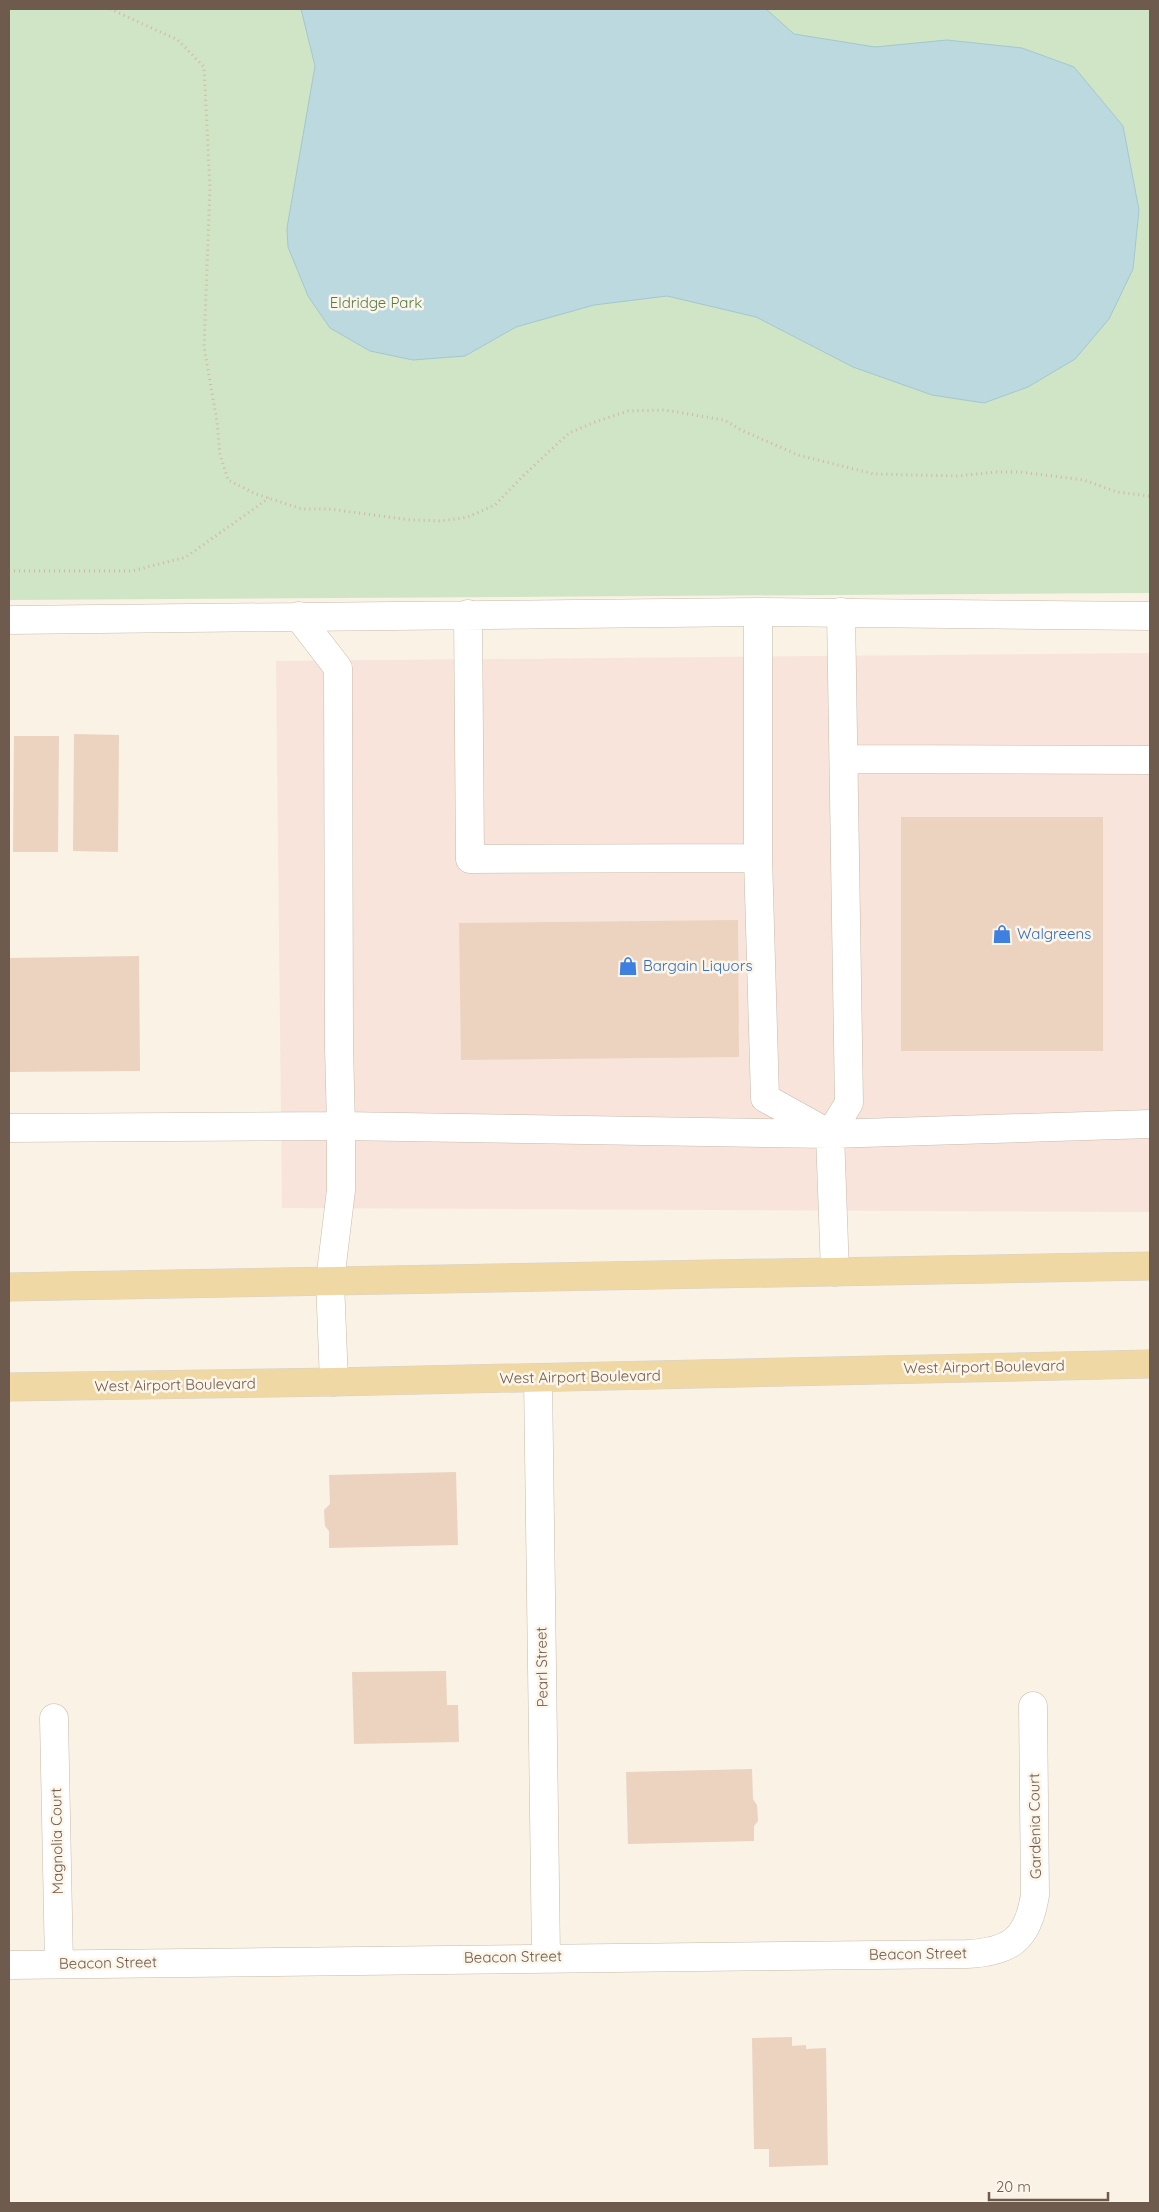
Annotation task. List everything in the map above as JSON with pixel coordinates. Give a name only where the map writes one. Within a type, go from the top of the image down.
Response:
[{"type":"main road","points":[[9,1287],[1150,1266]]},
{"type":"main road","name":"West Airport Boulevard","points":[[9,1387],[538,1378],[1150,1364]]},
{"type":"street","points":[[758,612],[758,858],[765,1098],[830,1134]]},
{"type":"street","points":[[9,620],[758,612],[1150,616]]},
{"type":"street","points":[[835,1272],[830,1134],[849,1104],[841,612]]},
{"type":"street","points":[[468,614],[470,860],[758,858]]},
{"type":"street","points":[[298,616],[338,668],[338,1047],[341,1190],[330,1281],[334,1382]]},
{"type":"street","points":[[844,759],[1150,760]]},
{"type":"street","points":[[9,1128],[341,1126],[830,1134],[1150,1124]]},
{"type":"street","name":"Pearl Street","points":[[538,1378],[546,1957]]},
{"type":"street","name":"Gardenia Court","points":[[1015,1941],[1028,1926],[1036,1896],[1033,1706]]},
{"type":"street","name":"Magnolia Court","points":[[54,1718],[59,1964]]},
{"type":"street","name":"Beacon Street","points":[[9,1964],[967,1954],[995,1951],[1015,1941]]},
{"type":"path","points":[[110,9],[178,40],[204,68],[210,188],[204,347],[217,422],[220,454],[228,480],[269,498],[302,509],[329,509],[411,520],[441,521],[468,517],[495,505],[524,474],[570,434],[595,422],[628,411],[664,410],[724,420],[741,430],[798,455],[874,474],[957,476],[996,472],[1020,472],[1084,480],[1117,492],[1150,496]]},
{"type":"path","points":[[9,571],[132,571],[186,558],[269,498]]},
{"type":"shaded area","points":[[1150,653],[1150,1212],[282,1208],[276,661]]},
{"type":"green space","name":"Eldridge Park","points":[[9,9],[1150,9],[1150,593],[9,600]]},
{"type":"water","points":[[301,9],[766,9],[794,34],[875,47],[947,40],[1022,48],[1074,67],[1123,126],[1139,210],[1133,269],[1109,319],[1075,359],[1028,387],[984,403],[932,395],[853,367],[756,317],[667,296],[594,305],[516,327],[465,356],[413,360],[370,351],[330,328],[308,296],[288,247],[287,228],[315,66]]},
{"type":"building","points":[[74,734],[119,735],[118,852],[73,851]]},
{"type":"building","points":[[14,736],[59,736],[58,852],[13,852]]},
{"type":"building","name":"Walgreens","points":[[901,817],[1103,817],[1103,1051],[901,1051]]},
{"type":"building","points":[[738,920],[739,1057],[461,1060],[459,923]]},
{"type":"building","points":[[139,956],[140,1071],[9,1072],[9,958]]},
{"type":"building","points":[[456,1472],[458,1545],[329,1548],[329,1531],[325,1526],[324,1510],[330,1504],[329,1475]]},
{"type":"building","points":[[446,1671],[447,1705],[458,1705],[459,1742],[354,1744],[352,1672]]},
{"type":"building","points":[[752,1769],[753,1799],[757,1805],[758,1821],[754,1826],[754,1841],[628,1844],[626,1772]]},
{"type":"building","points":[[792,2037],[792,2046],[806,2045],[806,2049],[826,2048],[828,2165],[769,2167],[769,2149],[754,2149],[752,2038]]},
{"type":"place","name":"Walgreens","points":[[1002,934]]},
{"type":"place","name":"Bargain Liquors","points":[[628,966]]}]
